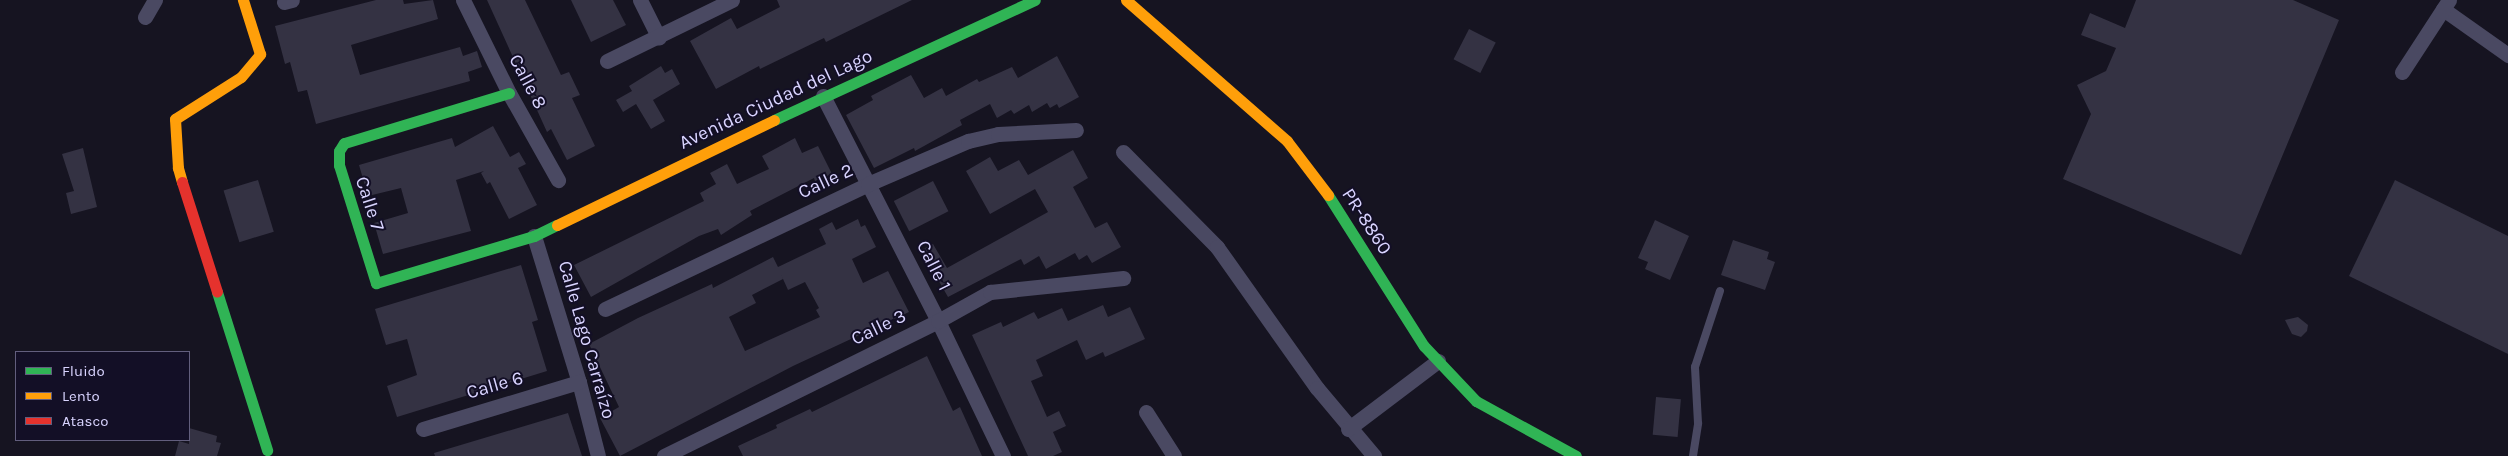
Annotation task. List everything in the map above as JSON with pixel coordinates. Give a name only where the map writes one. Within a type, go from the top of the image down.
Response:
[{"type":"street","points":[[145,17],[155,0]]},
{"type":"street","points":[[243,0],[260,54],[241,77],[175,119],[178,168],[268,450]]},
{"type":"street","name":"Calle 8","points":[[463,0],[509,93],[558,180]]},
{"type":"street","points":[[640,0],[659,38]]},
{"type":"street","points":[[607,61],[659,38],[732,0]]},
{"type":"street","name":"Avenida Ciudad del Lago","points":[[534,236],[823,96],[1034,0]]},
{"type":"street","name":"PR-8860","points":[[1126,0],[1287,141],[1343,216],[1424,346],[1476,401],[1576,456]]},
{"type":"street","points":[[2402,72],[2446,5],[2508,55]]},
{"type":"street","name":"Calle 7","points":[[509,93],[356,136],[344,143],[339,151],[339,165],[376,282],[534,236]]},
{"type":"street","name":"Calle 1","points":[[823,96],[938,321],[1003,456]]},
{"type":"street","name":"Calle 2","points":[[605,309],[868,184],[968,141],[998,134],[1076,130]]},
{"type":"street","points":[[1122,152],[1218,247],[1348,429],[1374,456]]},
{"type":"street","name":"Calle Lago Carraízo","points":[[534,236],[580,382],[598,456]]},
{"type":"street","name":"Calle 3","points":[[664,456],[938,321],[990,292],[1123,278]]},
{"type":"street","points":[[1348,429],[1438,361]]},
{"type":"street","name":"Calle 6","points":[[423,429],[580,382]]},
{"type":"street","points":[[1146,412],[1174,456]]},
{"type":"lane","points":[[1693,456],[1698,423],[1695,367],[1720,291]]},
{"type":"building","points":[[376,0],[403,0],[404,4],[433,0],[438,19],[351,45],[360,75],[460,47],[463,56],[477,51],[482,67],[468,72],[470,81],[316,124],[307,90],[298,92],[290,62],[285,64],[275,26]]},
{"type":"building","points":[[487,0],[525,0],[561,75],[569,72],[580,95],[572,98],[595,146],[567,160],[551,129],[547,132]]},
{"type":"building","points":[[571,0],[613,0],[626,25],[591,42]]},
{"type":"building","points":[[777,0],[912,0],[826,42],[824,38],[760,69],[759,66],[716,89],[690,41],[731,18],[737,29],[780,7]]},
{"type":"building","points":[[2136,0],[2293,0],[2339,20],[2241,255],[2063,179],[2091,114],[2077,85],[2106,71],[2116,48],[2081,35],[2090,13],[2125,28]]},
{"type":"building","points":[[1469,29],[1496,43],[1480,73],[1454,59]]},
{"type":"building","points":[[1057,56],[1079,97],[1059,108],[1057,104],[1050,108],[1047,103],[1032,112],[1029,105],[1014,114],[1011,110],[997,118],[990,104],[960,120],[962,125],[915,151],[914,148],[874,168],[846,115],[873,100],[871,96],[911,75],[924,98],[942,88],[946,96],[977,79],[979,82],[1012,67],[1018,78]]},
{"type":"building","points":[[661,66],[665,73],[672,69],[680,84],[653,100],[665,121],[651,129],[636,104],[623,112],[616,100],[632,91],[629,86]]},
{"type":"building","points":[[493,126],[510,157],[519,152],[526,164],[518,168],[537,205],[509,219],[490,182],[487,184],[481,173],[484,171],[456,180],[471,231],[383,254],[374,223],[408,213],[401,188],[368,196],[359,165],[452,138],[455,147]]},
{"type":"building","points":[[795,138],[802,153],[818,146],[832,174],[815,181],[814,178],[750,211],[752,215],[721,235],[718,229],[699,236],[591,297],[574,265],[704,201],[700,193],[716,184],[710,173],[727,164],[737,184],[769,169],[762,156]]},
{"type":"building","points":[[83,148],[97,207],[71,214],[66,193],[74,191],[62,154]]},
{"type":"building","points":[[1073,150],[1088,178],[1073,187],[1095,228],[1107,222],[1121,247],[1092,263],[1087,255],[1079,260],[1075,253],[1046,269],[1039,256],[1024,265],[1021,259],[948,297],[921,250],[933,244],[947,268],[1048,212],[1035,189],[990,214],[966,171],[990,157],[998,171],[1019,160],[1028,175]]},
{"type":"building","points":[[258,180],[274,232],[239,242],[224,191]]},
{"type":"building","points":[[2395,180],[2508,236],[2508,354],[2349,276]]},
{"type":"building","points":[[933,181],[948,211],[909,231],[894,201]]},
{"type":"building","points":[[858,219],[861,227],[865,225],[876,247],[852,259],[863,283],[888,271],[909,312],[793,366],[620,456],[600,418],[619,407],[589,344],[638,318],[712,284],[713,288],[773,257],[778,267],[826,244],[819,229],[832,222],[836,230]],"holes":[[[779,270],[788,290],[805,282],[819,308],[816,310],[820,317],[745,351],[729,317],[756,303],[752,295],[783,279]]]},
{"type":"building","points":[[1655,220],[1689,236],[1670,280],[1645,269],[1648,262],[1638,258]]},
{"type":"building","points":[[1733,240],[1769,252],[1767,259],[1775,262],[1765,290],[1721,275]]},
{"type":"building","points":[[521,265],[538,320],[532,322],[547,371],[397,417],[387,386],[417,375],[407,339],[386,345],[375,309]]},
{"type":"building","points":[[1103,305],[1108,317],[1130,307],[1145,339],[1105,357],[1103,352],[1086,360],[1077,340],[1036,360],[1043,376],[1031,381],[1047,417],[1059,411],[1066,426],[1053,432],[1062,452],[1053,456],[1028,456],[972,335],[1001,322],[1003,327],[1034,312],[1038,319],[1062,308],[1068,321]]},
{"type":"building","points":[[2298,317],[2308,325],[2307,331],[2301,337],[2292,334],[2285,320]]},
{"type":"building","points":[[927,356],[953,411],[960,407],[982,456],[743,456],[738,446],[777,428],[776,425],[810,409],[812,412]]},
{"type":"building","points":[[1656,397],[1681,399],[1678,437],[1653,435]]},
{"type":"building","points":[[568,413],[582,456],[435,456],[434,453]]},
{"type":"building","points":[[190,428],[217,436],[216,442],[221,443],[217,456],[175,456],[179,441],[189,444]]},
{"type":"traffic: fast","points":[[774,120],[1035,0]]},
{"type":"traffic: fast","points":[[509,93],[344,143],[339,151],[339,165],[376,283],[534,236],[557,225]]},
{"type":"traffic: fast","points":[[1328,195],[1424,346],[1476,401],[1576,456]]},
{"type":"traffic: fast","points":[[217,292],[267,450]]},
{"type":"traffic: slow","points":[[182,182],[178,168],[175,119],[241,77],[260,54],[243,0]]},
{"type":"traffic: slow","points":[[1126,0],[1287,141],[1328,195]]},
{"type":"traffic: slow","points":[[557,225],[774,120]]},
{"type":"traffic: jam","points":[[182,182],[217,292]]}]
